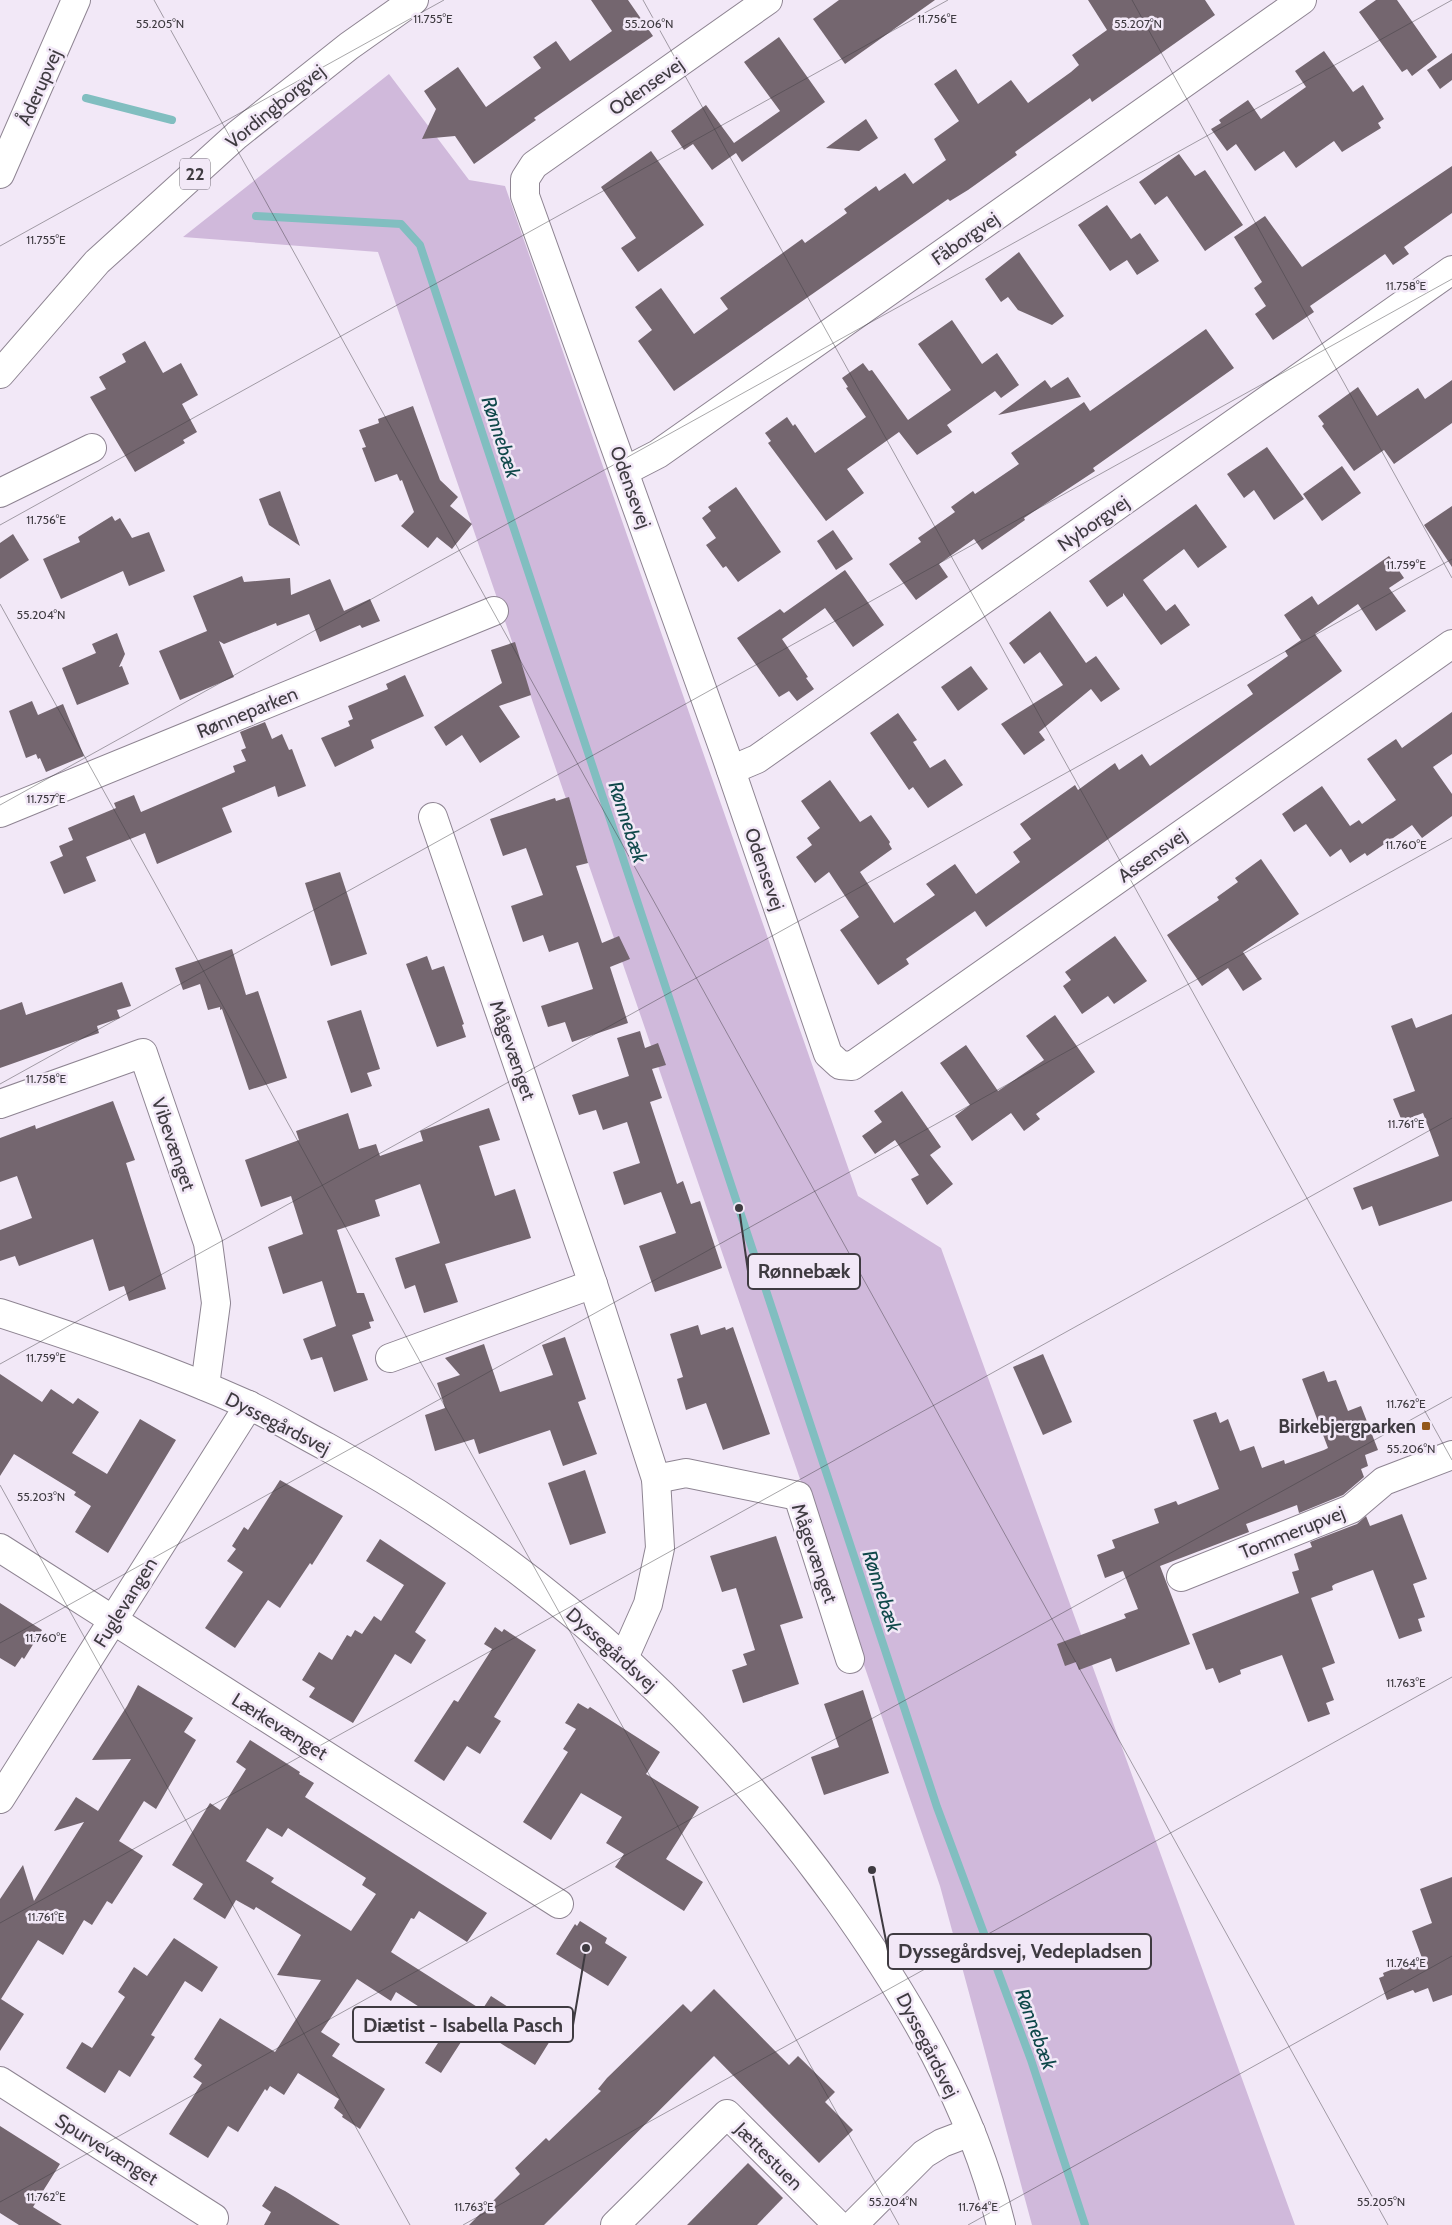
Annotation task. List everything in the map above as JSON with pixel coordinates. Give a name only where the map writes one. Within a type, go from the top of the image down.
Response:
[{"type":"street","name":"Åderupvej","points":[[0,174],[76,0]]},
{"type":"street","name":"Vordingborgvej","points":[[0,374],[97,262],[230,142],[349,46],[414,0]]},
{"type":"street","name":"Odensevej","points":[[768,0],[534,165],[526,179],[525,196],[731,770],[828,1054],[840,1064],[852,1066]]},
{"type":"street","name":"Fåborgvej","points":[[625,471],[658,454],[1302,0]]},
{"type":"street","name":"Nyborgvej","points":[[731,770],[757,759],[1452,270]]},
{"type":"street","points":[[0,494],[92,448]]},
{"type":"street","name":"Rønneparken","points":[[0,813],[494,611]]},
{"type":"street","name":"Assensvej","points":[[852,1066],[1452,644]]},
{"type":"street","name":"Mågevænget","points":[[433,817],[593,1284],[656,1479],[660,1548],[648,1604],[624,1658]]},
{"type":"street","name":"Vibevænget","points":[[0,1104],[143,1053],[208,1243],[216,1303],[204,1386]]},
{"type":"street","points":[[390,1358],[593,1284]]},
{"type":"street","name":"Dyssegårdsvej","points":[[0,1313],[123,1353],[249,1405],[359,1465],[454,1522],[538,1584],[624,1658],[713,1746],[768,1807],[867,1940],[905,1998],[935,2054],[971,2132],[1001,2225]]},
{"type":"street","name":"Fuglevangen","points":[[0,1800],[249,1405]]},
{"type":"street","name":"Tommerupvej","points":[[1181,1577],[1350,1508],[1384,1481],[1452,1455]]},
{"type":"street","name":"Mågevænget","points":[[656,1479],[686,1473],[798,1496],[850,1659]]},
{"type":"street","name":"Lærkevænget","points":[[0,1548],[559,1904]]},
{"type":"street","name":"Spurvevænget","points":[[0,2081],[214,2218]]},
{"type":"street","name":"Jættestuen","points":[[615,2225],[727,2114],[838,2225]]},
{"type":"street","points":[[853,2225],[924,2154],[942,2143],[971,2132]]},
{"type":"shaded area","points":[[389,74],[469,180],[505,186],[858,1196],[941,1248],[1295,2225],[1032,2225],[940,1886],[378,252],[183,237]]},
{"type":"building","points":[[591,0],[628,0],[653,36],[534,118],[536,120],[474,164],[455,136],[422,139],[436,109],[424,91],[458,67],[486,107],[541,68],[533,57],[556,41],[570,61],[612,31]]},
{"type":"building","points":[[839,0],[935,0],[845,64],[813,19]]},
{"type":"building","points":[[1088,0],[1205,0],[1215,15],[1092,102],[1090,98],[1015,152],[1017,155],[968,190],[950,201],[948,199],[674,391],[638,341],[652,330],[635,307],[661,288],[694,334],[728,309],[720,298],[802,239],[805,243],[847,213],[844,209],[876,186],[879,191],[905,173],[913,184],[946,160],[934,139],[959,121],[934,84],[956,69],[978,104],[1011,80],[1028,103],[1071,72],[1079,65],[1072,55],[1107,30]]},
{"type":"building","points":[[1376,0],[1397,0],[1437,57],[1412,76],[1407,69],[1402,72],[1359,12]]},
{"type":"building","points":[[779,37],[825,102],[742,162],[736,153],[712,170],[693,144],[684,150],[671,131],[706,105],[734,143],[780,111],[744,62]]},
{"type":"building","points":[[1324,51],[1353,92],[1363,85],[1384,119],[1378,123],[1381,128],[1342,152],[1334,141],[1296,168],[1284,151],[1255,171],[1236,144],[1227,151],[1211,129],[1221,123],[1219,120],[1248,100],[1261,119],[1306,87],[1295,71]]},
{"type":"building","points":[[1452,53],[1452,80],[1440,89],[1427,70]]},
{"type":"building","points":[[866,119],[878,138],[859,151],[826,148]]},
{"type":"building","points":[[651,151],[704,225],[638,272],[621,248],[636,238],[601,187]]},
{"type":"building","points":[[1179,154],[1195,176],[1205,170],[1243,225],[1205,251],[1167,196],[1155,205],[1139,182]]},
{"type":"building","points":[[1452,166],[1452,213],[1404,247],[1409,254],[1393,265],[1385,254],[1310,306],[1314,312],[1273,340],[1255,314],[1266,306],[1254,288],[1262,282],[1234,237],[1265,216],[1302,267]]},
{"type":"building","points":[[1107,205],[1131,239],[1140,233],[1159,261],[1137,275],[1127,260],[1110,271],[1078,225]]},
{"type":"building","points":[[1019,252],[1064,316],[1052,325],[1018,310],[1008,297],[1001,302],[985,279]]},
{"type":"building","points":[[952,320],[982,364],[997,353],[1019,385],[1001,398],[995,391],[947,425],[952,432],[917,455],[899,432],[847,469],[864,493],[826,521],[768,443],[771,441],[765,433],[787,417],[793,426],[795,424],[815,453],[866,417],[846,388],[848,387],[842,378],[863,363],[869,371],[872,370],[908,420],[951,390],[918,344]]},
{"type":"building","points":[[1206,329],[1234,368],[1093,468],[1095,471],[1024,518],[1025,520],[982,550],[974,539],[939,564],[948,577],[916,600],[889,564],[921,542],[918,538],[955,512],[951,507],[973,491],[975,494],[1019,464],[1011,453],[1084,402],[1090,411]]},
{"type":"building","points":[[145,341],[163,373],[181,363],[198,395],[182,404],[197,432],[183,440],[185,443],[135,472],[90,397],[106,389],[99,377],[126,362],[122,354]]},
{"type":"building","points":[[1068,377],[1081,397],[998,415],[1045,380],[1051,388]]},
{"type":"building","points":[[1452,380],[1452,423],[1394,464],[1384,450],[1354,471],[1322,426],[1324,424],[1318,416],[1358,387],[1377,416],[1418,388],[1425,399]]},
{"type":"building","points":[[413,406],[440,480],[458,497],[450,506],[472,524],[452,549],[437,537],[428,548],[401,526],[414,512],[402,480],[400,481],[397,474],[375,482],[362,448],[366,447],[359,430],[379,423],[378,419]]},
{"type":"building","points":[[1267,447],[1304,499],[1274,520],[1254,490],[1244,498],[1227,474]]},
{"type":"building","points":[[1342,466],[1361,493],[1322,521],[1303,494]]},
{"type":"building","points":[[736,487],[781,552],[738,582],[726,566],[723,568],[706,545],[716,538],[702,518],[711,511],[708,507]]},
{"type":"building","points":[[280,491],[300,546],[269,525],[259,499]]},
{"type":"building","points":[[1196,504],[1227,547],[1198,568],[1184,549],[1143,580],[1166,611],[1175,604],[1190,625],[1161,645],[1123,593],[1123,596],[1107,607],[1089,581]]},
{"type":"building","points":[[1452,506],[1452,567],[1424,525]]},
{"type":"building","points":[[112,516],[115,521],[120,518],[132,538],[149,532],[165,571],[129,586],[123,571],[61,599],[43,559],[80,542],[78,537]]},
{"type":"building","points":[[833,530],[853,559],[836,570],[817,541]]},
{"type":"building","points":[[13,534],[29,560],[0,579],[0,543]]},
{"type":"building","points":[[1389,556],[1404,578],[1389,588],[1406,611],[1376,631],[1358,604],[1315,634],[1342,671],[986,927],[975,911],[906,959],[909,964],[878,985],[840,930],[859,917],[829,872],[815,883],[796,857],[812,845],[807,838],[820,828],[801,801],[830,780],[860,822],[871,815],[890,842],[889,844],[892,849],[860,872],[894,923],[935,895],[926,884],[955,864],[976,894],[1020,862],[1013,852],[1031,839],[1020,824],[1075,785],[1078,790],[1115,763],[1119,770],[1142,754],[1150,766],[1253,694],[1247,685],[1288,656],[1285,651],[1301,640],[1284,615],[1312,596],[1318,605]]},
{"type":"building","points":[[845,570],[884,625],[853,647],[825,608],[782,639],[814,689],[797,701],[789,691],[779,697],[737,638],[780,609],[784,613]]},
{"type":"building","points":[[242,576],[244,582],[290,578],[291,595],[330,579],[344,611],[370,599],[380,621],[362,628],[360,625],[320,642],[309,614],[277,626],[276,623],[224,644],[219,641],[234,677],[180,700],[159,651],[207,631],[193,596]]},
{"type":"building","points":[[1050,611],[1086,663],[1096,656],[1120,689],[1101,702],[1091,689],[1039,732],[1045,740],[1024,755],[1001,724],[1063,685],[1040,652],[1024,664],[1009,643]]},
{"type":"building","points":[[117,633],[125,654],[119,667],[122,666],[129,684],[77,705],[62,668],[96,653],[92,644]]},
{"type":"building","points":[[515,642],[531,695],[499,706],[520,737],[480,763],[462,735],[446,746],[434,727],[502,683],[491,650]]},
{"type":"building","points":[[971,666],[988,689],[958,711],[941,687]]},
{"type":"building","points":[[405,675],[424,716],[371,740],[374,748],[335,767],[321,738],[350,726],[348,721],[353,719],[348,706],[388,689],[386,684]]},
{"type":"building","points":[[32,701],[38,715],[63,704],[84,756],[46,772],[40,758],[38,759],[36,754],[26,758],[9,711]]},
{"type":"building","points":[[1452,712],[1452,754],[1433,767],[1452,794],[1452,816],[1422,838],[1412,825],[1367,856],[1365,853],[1350,863],[1341,849],[1330,857],[1306,824],[1294,832],[1282,814],[1322,786],[1350,826],[1359,820],[1362,824],[1396,800],[1367,759],[1396,739],[1402,748]]},
{"type":"building","points":[[898,713],[917,740],[913,742],[930,768],[945,759],[963,785],[928,808],[913,787],[909,790],[870,733]]},
{"type":"building","points":[[265,722],[272,739],[282,734],[289,750],[292,749],[306,786],[278,797],[275,786],[222,808],[232,832],[157,864],[145,833],[86,857],[96,881],[64,894],[50,862],[63,856],[59,846],[73,840],[68,828],[116,808],[114,803],[134,795],[141,812],[235,772],[233,766],[246,761],[241,750],[246,748],[240,732]]},
{"type":"building","points":[[569,797],[588,863],[576,866],[602,943],[619,936],[630,959],[610,967],[628,1023],[572,1042],[565,1022],[548,1027],[541,1006],[593,989],[578,942],[549,952],[543,935],[523,942],[511,906],[543,895],[526,848],[503,856],[490,819],[555,798],[556,801]]},
{"type":"building","points":[[1261,859],[1299,914],[1243,952],[1262,979],[1243,991],[1228,968],[1202,986],[1167,935],[1219,900],[1217,897],[1238,882],[1235,878]]},
{"type":"building","points":[[340,872],[367,954],[331,966],[305,883]]},
{"type":"building","points":[[1115,936],[1147,981],[1114,1004],[1108,996],[1082,1014],[1063,986],[1071,980],[1065,972]]},
{"type":"building","points":[[232,949],[246,995],[258,991],[287,1078],[249,1090],[222,1009],[220,1010],[220,1007],[208,1010],[200,984],[183,990],[175,968]]},
{"type":"building","points":[[427,956],[432,970],[444,966],[464,1024],[462,1025],[466,1037],[437,1047],[406,964]]},
{"type":"building","points":[[122,982],[131,1006],[117,1010],[120,1018],[97,1026],[99,1033],[0,1068],[0,1010],[22,1002],[26,1015]]},
{"type":"building","points":[[361,1010],[380,1069],[367,1073],[372,1086],[351,1093],[327,1021]]},
{"type":"building","points":[[1452,1014],[1452,1201],[1379,1226],[1372,1206],[1362,1210],[1353,1188],[1439,1156],[1423,1113],[1402,1121],[1393,1099],[1415,1091],[1391,1026],[1412,1018],[1416,1028]]},
{"type":"building","points":[[1055,1015],[1095,1072],[1036,1114],[1040,1119],[1024,1131],[1011,1113],[972,1141],[955,1116],[970,1105],[940,1063],[966,1045],[998,1091],[1044,1060],[1026,1036]]},
{"type":"building","points":[[640,1031],[645,1048],[658,1043],[666,1065],[652,1069],[662,1098],[650,1102],[677,1184],[683,1181],[691,1204],[700,1201],[722,1268],[655,1292],[639,1246],[676,1233],[661,1192],[624,1205],[613,1172],[640,1163],[627,1122],[603,1130],[596,1110],[579,1115],[572,1095],[629,1076],[617,1038]]},
{"type":"building","points":[[902,1091],[941,1147],[930,1155],[953,1184],[927,1205],[911,1179],[919,1175],[895,1140],[875,1154],[862,1136],[882,1122],[874,1111]]},
{"type":"building","points":[[113,1101],[135,1160],[126,1163],[166,1289],[129,1301],[124,1286],[109,1291],[93,1239],[19,1266],[15,1256],[0,1261],[0,1230],[32,1218],[17,1176],[0,1182],[0,1138],[35,1125],[36,1129]]},
{"type":"building","points":[[489,1108],[500,1140],[479,1146],[495,1196],[515,1189],[531,1238],[445,1264],[458,1302],[424,1313],[415,1285],[405,1289],[395,1258],[440,1243],[420,1184],[375,1200],[380,1216],[337,1230],[357,1293],[364,1293],[374,1321],[369,1322],[371,1328],[352,1335],[368,1380],[334,1392],[322,1357],[311,1360],[303,1339],[336,1326],[322,1281],[283,1294],[268,1247],[303,1234],[291,1196],[261,1207],[245,1160],[299,1140],[296,1131],[348,1113],[359,1149],[376,1144],[380,1156],[423,1141],[420,1131]]},
{"type":"building","points":[[698,1325],[701,1335],[725,1327],[726,1330],[733,1327],[770,1434],[723,1450],[706,1403],[686,1410],[677,1379],[683,1377],[670,1334]]},
{"type":"building","points":[[565,1337],[586,1399],[578,1402],[597,1454],[563,1466],[550,1430],[479,1454],[474,1439],[435,1451],[425,1415],[445,1408],[437,1383],[460,1375],[445,1358],[484,1344],[500,1392],[553,1375],[542,1345]]},
{"type":"building","points":[[1043,1354],[1072,1422],[1043,1435],[1013,1367]]},
{"type":"building","points":[[1324,1371],[1328,1382],[1336,1380],[1348,1411],[1361,1406],[1378,1450],[1365,1455],[1368,1466],[1361,1469],[1364,1477],[1343,1495],[1299,1513],[1297,1505],[1246,1524],[1249,1532],[1160,1566],[1190,1644],[1116,1672],[1111,1658],[1079,1670],[1076,1662],[1065,1666],[1057,1644],[1126,1618],[1124,1614],[1138,1609],[1123,1571],[1105,1578],[1097,1555],[1115,1548],[1112,1540],[1159,1523],[1154,1509],[1176,1501],[1178,1505],[1219,1489],[1193,1420],[1216,1412],[1220,1423],[1228,1419],[1240,1451],[1254,1446],[1262,1468],[1284,1460],[1285,1464],[1324,1450],[1328,1448],[1302,1379]]},
{"type":"building","points":[[0,1374],[42,1402],[51,1389],[73,1404],[78,1398],[99,1412],[72,1453],[107,1474],[140,1419],[176,1440],[108,1553],[75,1532],[91,1506],[74,1495],[76,1492],[14,1454],[0,1476]]},
{"type":"building","points":[[585,1470],[606,1533],[570,1545],[548,1483]]},
{"type":"building","points":[[280,1480],[343,1516],[312,1565],[310,1563],[280,1608],[268,1600],[235,1648],[205,1628],[243,1572],[227,1561],[236,1549],[232,1546],[244,1527],[248,1530]]},
{"type":"building","points":[[1402,1514],[1427,1579],[1413,1584],[1425,1617],[1418,1619],[1422,1631],[1399,1639],[1373,1570],[1335,1584],[1332,1586],[1333,1590],[1311,1598],[1335,1663],[1322,1668],[1334,1700],[1326,1703],[1330,1714],[1308,1722],[1282,1655],[1240,1670],[1241,1674],[1219,1683],[1213,1668],[1206,1670],[1192,1634],[1299,1593],[1292,1572],[1299,1570],[1294,1554],[1312,1547],[1310,1542],[1357,1524],[1366,1516],[1370,1526]]},
{"type":"building","points":[[776,1536],[803,1618],[780,1625],[799,1684],[743,1703],[732,1670],[747,1665],[743,1654],[755,1650],[736,1588],[722,1592],[710,1556]]},
{"type":"building","points":[[380,1539],[446,1583],[415,1632],[426,1640],[411,1664],[395,1654],[353,1723],[309,1697],[315,1688],[302,1680],[319,1652],[332,1660],[347,1635],[351,1637],[355,1630],[362,1634],[374,1616],[381,1621],[404,1585],[366,1561]]},
{"type":"building","points":[[0,1603],[42,1630],[24,1659],[22,1657],[15,1667],[0,1658]]},
{"type":"building","points":[[495,1627],[502,1632],[504,1629],[536,1650],[494,1717],[501,1721],[480,1754],[467,1746],[444,1781],[414,1761],[454,1700],[458,1702],[492,1649],[484,1644]]},
{"type":"building","points":[[138,1685],[193,1718],[184,1732],[196,1740],[156,1809],[144,1801],[119,1841],[143,1856],[112,1904],[107,1901],[92,1925],[84,1920],[63,1955],[38,1940],[1,1999],[24,2014],[0,2051],[0,1899],[23,1865],[34,1901],[84,1822],[54,1831],[76,1797],[98,1811],[131,1759],[92,1760],[127,1706]]},
{"type":"building","points":[[863,1690],[889,1773],[824,1795],[811,1757],[839,1747],[824,1704]]},
{"type":"building","points":[[578,1703],[588,1709],[590,1707],[660,1752],[646,1774],[699,1807],[666,1859],[703,1882],[684,1911],[615,1867],[624,1854],[606,1843],[622,1817],[581,1793],[551,1840],[523,1822],[568,1752],[563,1749],[576,1729],[565,1723]]},
{"type":"building","points":[[250,1740],[314,1783],[305,1797],[487,1913],[467,1942],[419,1911],[414,1919],[411,1918],[391,1952],[482,2010],[491,1996],[516,2012],[508,2025],[526,2019],[553,2036],[535,2065],[472,2025],[441,2073],[425,2063],[449,2026],[396,1992],[391,2001],[357,1979],[321,2032],[340,2044],[332,2056],[385,2089],[360,2129],[342,2117],[343,2115],[334,2108],[339,2099],[298,2073],[284,2095],[270,2086],[267,2091],[265,2089],[238,2132],[228,2126],[208,2158],[169,2134],[202,2083],[193,2077],[202,2065],[194,2059],[220,2018],[275,2052],[321,1980],[277,1975],[301,1935],[256,1907],[254,1910],[236,1900],[225,1919],[193,1899],[203,1884],[172,1865],[210,1803],[220,1810],[246,1769],[236,1762]],"holes":[[[267,1828],[282,1837],[288,1828],[366,1878],[362,1885],[376,1894],[351,1931],[271,1882],[274,1878],[246,1861]]]},
{"type":"building","points":[[1452,1877],[1452,1995],[1433,2002],[1428,1988],[1415,1993],[1413,1990],[1387,2000],[1379,1978],[1384,1976],[1383,1973],[1422,1958],[1412,1931],[1432,1923],[1420,1889]]},
{"type":"building","points":[[580,1921],[607,1938],[605,1943],[627,1957],[608,1986],[556,1954],[575,1924],[577,1926]]},
{"type":"building","points":[[174,1938],[218,1967],[202,1992],[185,1981],[151,2035],[155,2037],[130,2077],[119,2070],[105,2093],[66,2068],[82,2042],[92,2048],[125,1997],[118,1992],[134,1967],[147,1976]]},
{"type":"building","points":[[714,1989],[789,2065],[798,2056],[835,2092],[825,2102],[853,2130],[819,2163],[714,2056],[544,2225],[469,2225],[520,2174],[515,2168],[546,2138],[549,2141],[601,2091],[598,2089],[607,2078],[683,2004],[691,2012]]},
{"type":"building","points":[[0,2126],[60,2164],[33,2207],[62,2225],[19,2225],[0,2213]]},
{"type":"building","points":[[748,2163],[783,2198],[757,2225],[687,2225]]},
{"type":"building","points":[[275,2186],[340,2225],[264,2225],[271,2212],[262,2206]]},
{"type":"waterway","name":"Rønnebæk","points":[[86,98],[172,120]]},
{"type":"waterway","name":"Rønnebæk","points":[[256,216],[401,224],[420,245],[937,1807],[1031,2060],[1085,2225]]},
{"type":"place","name":"Rønnebæk","points":[[739,1208]]},
{"type":"place","name":"Birkebjergparken","points":[[1426,1426]]},
{"type":"place","name":"Dyssegårdsvej, Vedepladsen","points":[[872,1870]]},
{"type":"place","name":"Diætist - Isabella Pasch","points":[[586,1948]]}]
